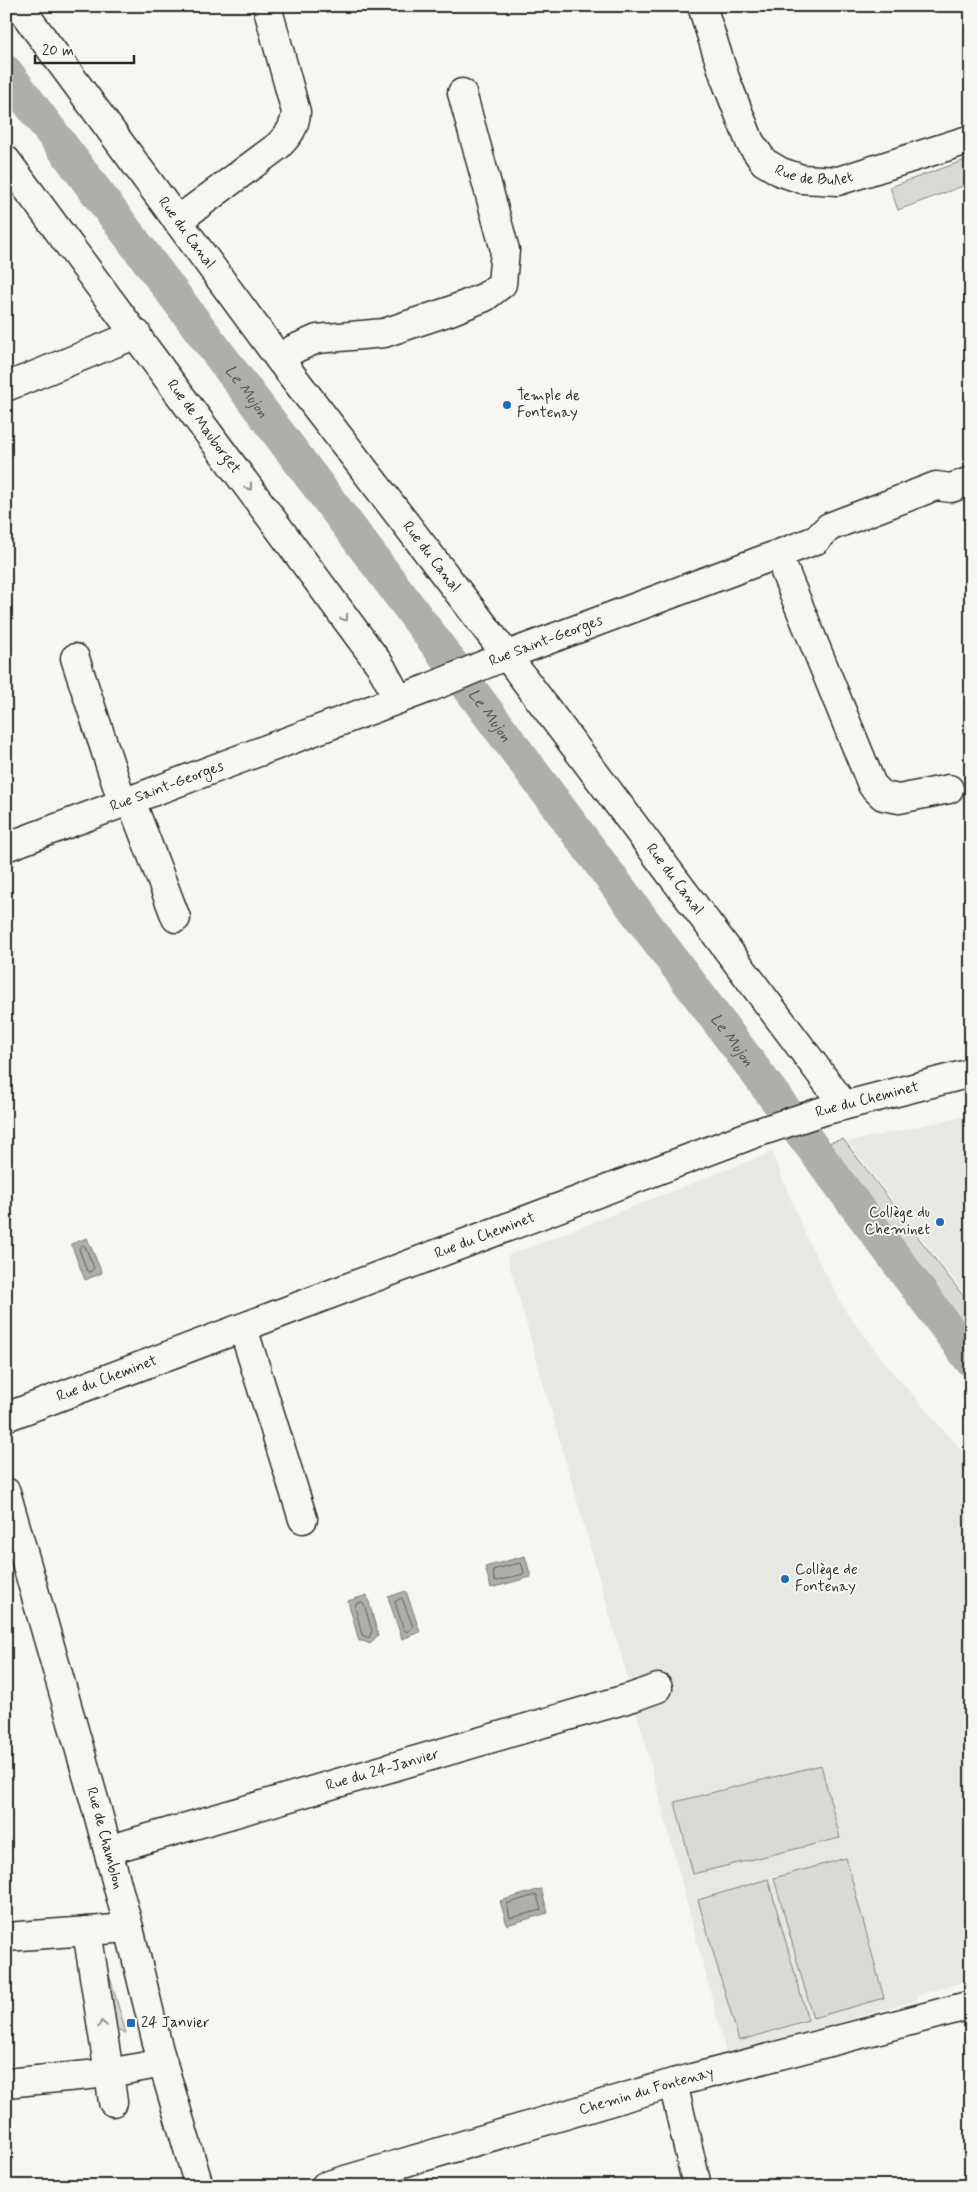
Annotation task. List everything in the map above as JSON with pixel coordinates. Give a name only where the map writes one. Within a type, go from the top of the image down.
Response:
[{"type":"street","name":"Rue du Canal","points":[[19,6],[280,360],[494,661],[833,1108]]},
{"type":"street","points":[[177,221],[278,146],[288,135],[295,123],[296,112],[267,6]]},
{"type":"street","name":"Rue de Bullet","points":[[702,6],[725,78],[750,142],[764,162],[781,172],[802,179],[838,181],[971,139]]},
{"type":"street","points":[[280,360],[294,349],[317,339],[384,333],[450,311],[485,298],[502,284],[505,250],[462,92]]},
{"type":"street","name":"Rue de Mauborget","points":[[6,160],[137,334],[380,665],[398,698]]},
{"type":"street","points":[[6,388],[137,334]]},
{"type":"street","name":"Rue Saint-Georges","points":[[6,847],[816,540],[829,527],[936,486],[951,488],[971,482]]},
{"type":"street","points":[[786,572],[872,785],[883,796],[899,799],[949,789]]},
{"type":"street","points":[[75,658],[127,802],[176,918]]},
{"type":"street","name":"Rue du Cheminet","points":[[6,1417],[756,1133],[833,1108],[971,1073]]},
{"type":"street","points":[[243,1328],[304,1519]]},
{"type":"street","name":"Rue de Chamblon","points":[[6,1492],[108,1850],[163,2063],[199,2186]]},
{"type":"street","name":"Rue du 24-Janvier","points":[[108,1850],[614,1703],[658,1688]]},
{"type":"street","points":[[6,1937],[129,1928]]},
{"type":"street","points":[[86,1931],[113,2102]]},
{"type":"street","name":"Chemin du Fontenay","points":[[325,2186],[673,2084],[971,2005]]},
{"type":"street","points":[[6,2083],[109,2072],[163,2063]]},
{"type":"street","points":[[673,2084],[697,2186]]},
{"type":"shaded area","points":[[971,158],[971,183],[898,210],[890,187]]},
{"type":"shaded area","name":"Collège du Cheminet","points":[[971,1115],[971,1302],[848,1142]]},
{"type":"shaded area","points":[[843,1139],[971,1306],[971,1355],[816,1146]]},
{"type":"shaded area","name":"Collège de Fontenay","points":[[772,1152],[807,1239],[846,1312],[888,1367],[971,1461],[971,1980],[917,1995],[918,2000],[741,2050],[727,2056],[633,1697],[507,1256]]},
{"type":"shaded area","points":[[821,1765],[840,1838],[693,1874],[675,1802]]},
{"type":"shaded area","points":[[846,1858],[884,1998],[813,2018],[774,1878]]},
{"type":"shaded area","points":[[768,1879],[808,2020],[739,2041],[698,1900]]},
{"type":"shaded area","points":[[103,1953],[126,2033],[110,2026]]},
{"type":"water","points":[[87,1238],[102,1273],[85,1280],[71,1244]]},
{"type":"water","points":[[525,1556],[531,1577],[491,1588],[485,1567]]},
{"type":"water","points":[[406,1591],[420,1632],[402,1639],[388,1597]]},
{"type":"water","points":[[367,1595],[378,1635],[370,1644],[359,1641],[348,1601]]},
{"type":"water","points":[[541,1889],[548,1913],[507,1925],[500,1901]]},
{"type":"waterway","name":"Le Mujon","points":[[6,72],[371,556],[971,1360]]},
{"type":"place","name":"Temple de Fontenay","points":[[507,405]]},
{"type":"place","name":"Collège du Cheminet","points":[[940,1222]]},
{"type":"place","name":"Collège de Fontenay","points":[[785,1579]]},
{"type":"place","name":"24 Janvier","points":[[131,2023]]}]
